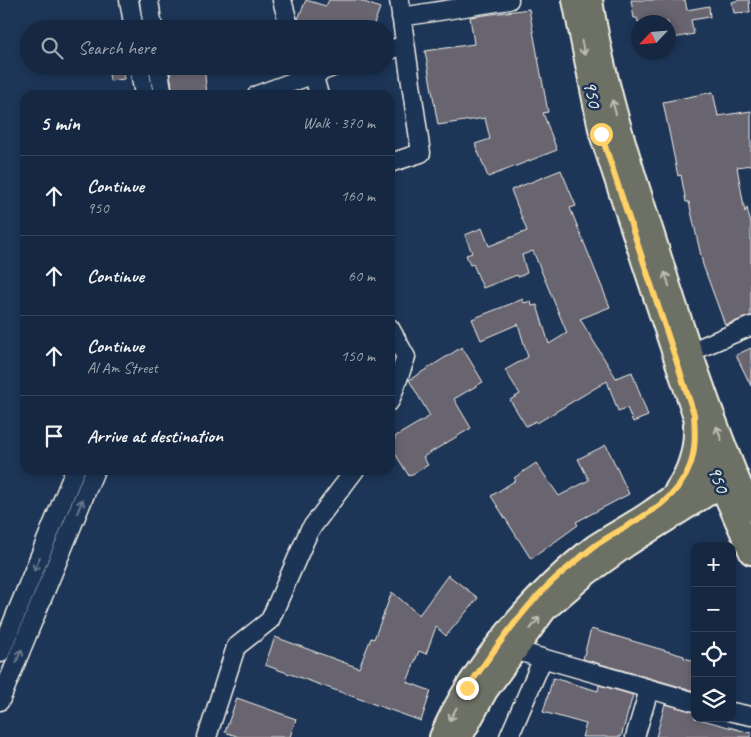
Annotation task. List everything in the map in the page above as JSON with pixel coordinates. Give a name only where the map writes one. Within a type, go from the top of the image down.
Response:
[{"type":"main road","name":"950","points":[[574,0],[601,134],[694,414],[725,472],[751,510]]},
{"type":"main road","name":"950","points":[[590,0],[597,43],[620,131],[690,352],[748,546]]},
{"type":"main road","points":[[656,508],[676,490],[690,467],[696,440],[694,414]]},
{"type":"main road","points":[[441,737],[467,688],[525,610],[557,577],[597,545],[656,508],[725,472]]},
{"type":"main road","points":[[461,737],[486,691],[514,650],[545,610],[588,573],[627,546],[678,515],[725,472]]},
{"type":"main road","points":[[678,515],[693,510],[709,510],[724,515],[736,525],[748,546]]},
{"type":"street","points":[[129,0],[132,20]]},
{"type":"street","points":[[149,0],[152,20]]},
{"type":"street","points":[[282,0],[288,20]]},
{"type":"street","points":[[395,162],[421,154],[400,9],[509,0]]},
{"type":"street","points":[[395,49],[405,46]]},
{"type":"street","points":[[141,75],[143,90]]},
{"type":"street","points":[[160,75],[162,90]]},
{"type":"street","points":[[267,90],[299,75]]},
{"type":"street","points":[[311,75],[317,90]]},
{"type":"street","points":[[690,352],[751,326]]},
{"type":"street","points":[[395,337],[406,357],[395,387]]},
{"type":"street","points":[[0,653],[72,475]]},
{"type":"street","points":[[0,701],[93,475]]},
{"type":"street","points":[[207,737],[236,647],[270,620],[309,531],[351,475]]},
{"type":"street","points":[[514,650],[691,701]]},
{"type":"street","points":[[509,737],[543,658]]},
{"type":"street","points":[[635,737],[649,690]]},
{"type":"street","points":[[736,713],[751,716]]},
{"type":"building","points":[[306,0],[326,6],[329,0],[359,0],[380,8],[375,20],[298,19]]},
{"type":"building","points":[[631,0],[685,0],[687,10],[709,6],[710,17],[691,20],[694,34],[676,37],[676,15],[634,15]]},
{"type":"building","points":[[749,0],[750,12],[734,13],[732,2]]},
{"type":"building","points":[[529,9],[548,112],[543,113],[557,150],[488,177],[475,144],[490,139],[485,118],[438,125],[425,51],[474,44],[470,17]]},
{"type":"building","points":[[109,75],[124,75],[124,79],[110,81]]},
{"type":"building","points":[[170,75],[205,75],[206,90],[172,90]]},
{"type":"building","points":[[713,92],[718,116],[751,111],[751,165],[737,167],[745,212],[747,208],[751,224],[751,316],[725,325],[703,265],[689,202],[686,202],[681,175],[678,176],[663,102]]},
{"type":"building","points":[[561,170],[576,206],[570,208],[610,307],[580,319],[616,378],[632,372],[648,416],[633,422],[627,408],[618,411],[607,381],[537,423],[536,421],[526,426],[510,400],[520,394],[505,370],[528,357],[518,324],[481,340],[472,319],[523,299],[524,303],[531,301],[532,306],[537,305],[549,344],[567,333],[533,251],[522,255],[527,273],[483,288],[473,264],[470,265],[466,255],[472,253],[465,235],[482,228],[489,246],[527,231],[511,190]]},
{"type":"building","points":[[462,347],[483,382],[454,399],[471,428],[423,457],[428,465],[409,476],[395,453],[395,438],[430,416],[409,380]]},
{"type":"building","points":[[751,348],[751,386],[736,355]]},
{"type":"building","points":[[606,445],[629,494],[576,522],[578,525],[531,559],[491,496],[516,480],[514,478],[536,463],[559,496],[589,480],[578,459]]},
{"type":"building","points":[[448,575],[478,598],[446,636],[436,627],[426,654],[419,651],[407,682],[431,691],[421,721],[265,665],[275,637],[359,668],[371,638],[374,639],[392,592],[419,615]]},
{"type":"building","points":[[591,629],[684,656],[684,658],[691,660],[691,690],[583,659]]},
{"type":"building","points":[[553,678],[598,691],[599,685],[633,695],[621,737],[582,737],[586,724],[543,712]]},
{"type":"building","points":[[237,698],[296,719],[290,737],[239,737],[225,732]]},
{"type":"building","points":[[665,704],[691,711],[691,722],[710,722],[751,733],[751,737],[656,737]]},
{"type":"route","points":[[467,688],[525,610],[557,577],[597,545],[632,525],[656,508],[676,490],[690,467],[696,440],[694,414],[601,134]]}]
